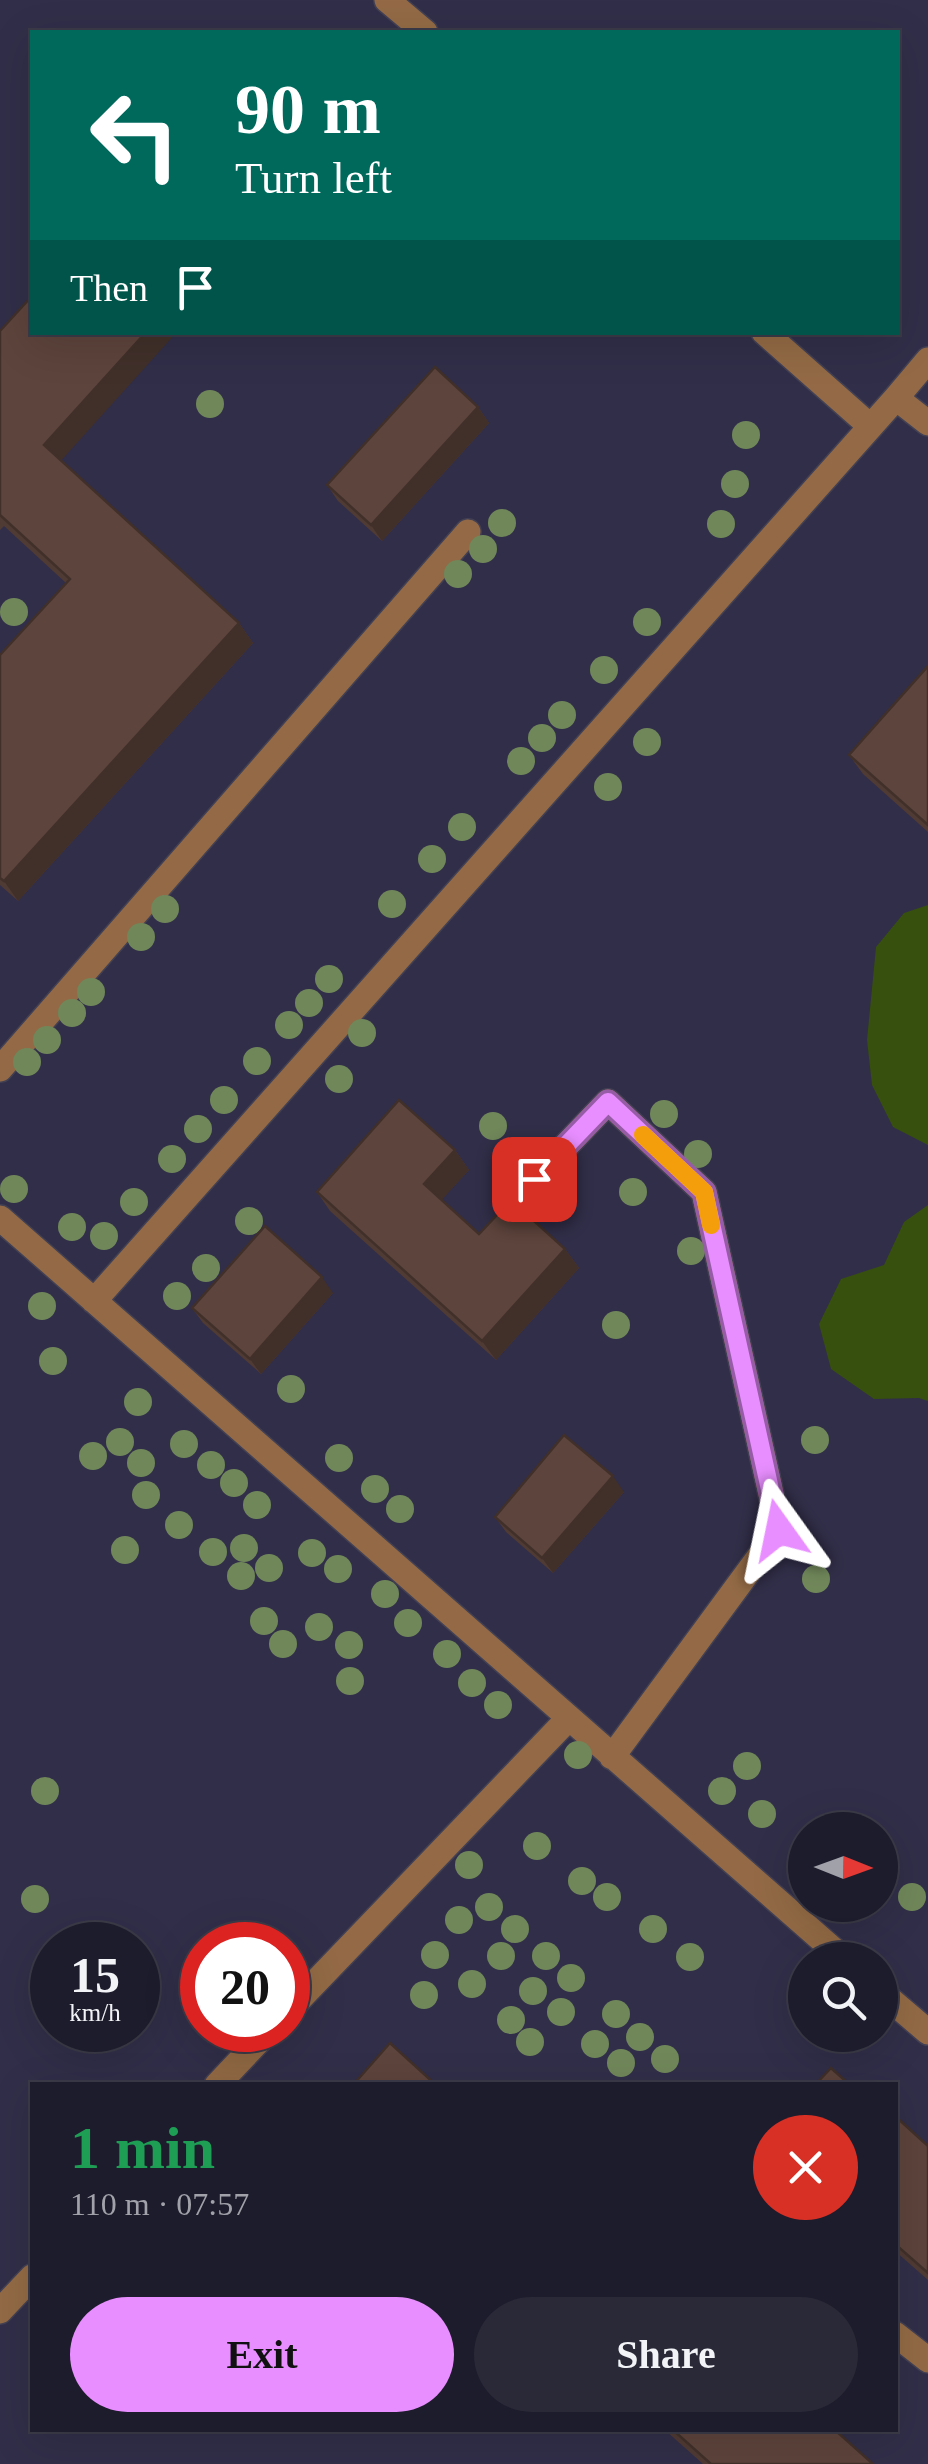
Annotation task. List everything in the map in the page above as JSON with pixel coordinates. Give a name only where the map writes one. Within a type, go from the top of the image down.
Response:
[{"type":"lane","points":[[387,0],[422,30]]},
{"type":"lane","points":[[767,335],[870,426]]},
{"type":"lane","points":[[94,1301],[928,360]]},
{"type":"lane","points":[[896,398],[928,423]]},
{"type":"lane","points":[[0,1070],[468,532]]},
{"type":"lane","points":[[510,1204],[608,1102],[704,1192],[779,1530],[612,1757]]},
{"type":"lane","points":[[0,1218],[824,1942]]},
{"type":"lane","points":[[310,1988],[568,1719]]},
{"type":"lane","points":[[898,2006],[928,2032]]},
{"type":"lane","points":[[220,2082],[249,2052]]},
{"type":"lane","points":[[0,2310],[30,2279]]},
{"type":"lane","points":[[898,2336],[928,2360]]},
{"type":"shaded area","points":[[0,0],[928,0],[928,2464],[0,2464]]},
{"type":"green space","points":[[928,905],[928,1145],[893,1127],[872,1085],[867,1040],[876,947],[904,913]]},
{"type":"green space","points":[[928,1205],[928,1401],[874,1399],[831,1369],[819,1324],[841,1279],[884,1265],[904,1222]]},
{"type":"building","points":[[30,298],[30,335],[143,335],[44,445],[239,623],[4,881],[0,878],[0,655],[70,579],[0,515],[0,331]]},
{"type":"building","points":[[435,367],[478,407],[371,525],[327,485]]},
{"type":"building","points":[[928,666],[928,825],[849,755]]},
{"type":"building","points":[[399,1100],[455,1150],[424,1184],[479,1234],[511,1200],[565,1249],[482,1341],[317,1192]]},
{"type":"building","points":[[265,1226],[322,1277],[250,1359],[192,1308]]},
{"type":"building","points":[[564,1435],[613,1476],[542,1558],[495,1517]]},
{"type":"building","points":[[390,2043],[433,2082],[356,2082]]},
{"type":"building","points":[[831,2068],[847,2082],[818,2082]]},
{"type":"building","points":[[898,2119],[928,2146],[928,2273],[898,2247]]},
{"type":"building","points":[[675,2432],[837,2432],[873,2464],[711,2464]]},
{"type":"slow traffic","points":[[643,1135],[704,1192],[711,1225]]},
{"type":"route","points":[[534,1179],[608,1102],[704,1192],[779,1530]]}]
